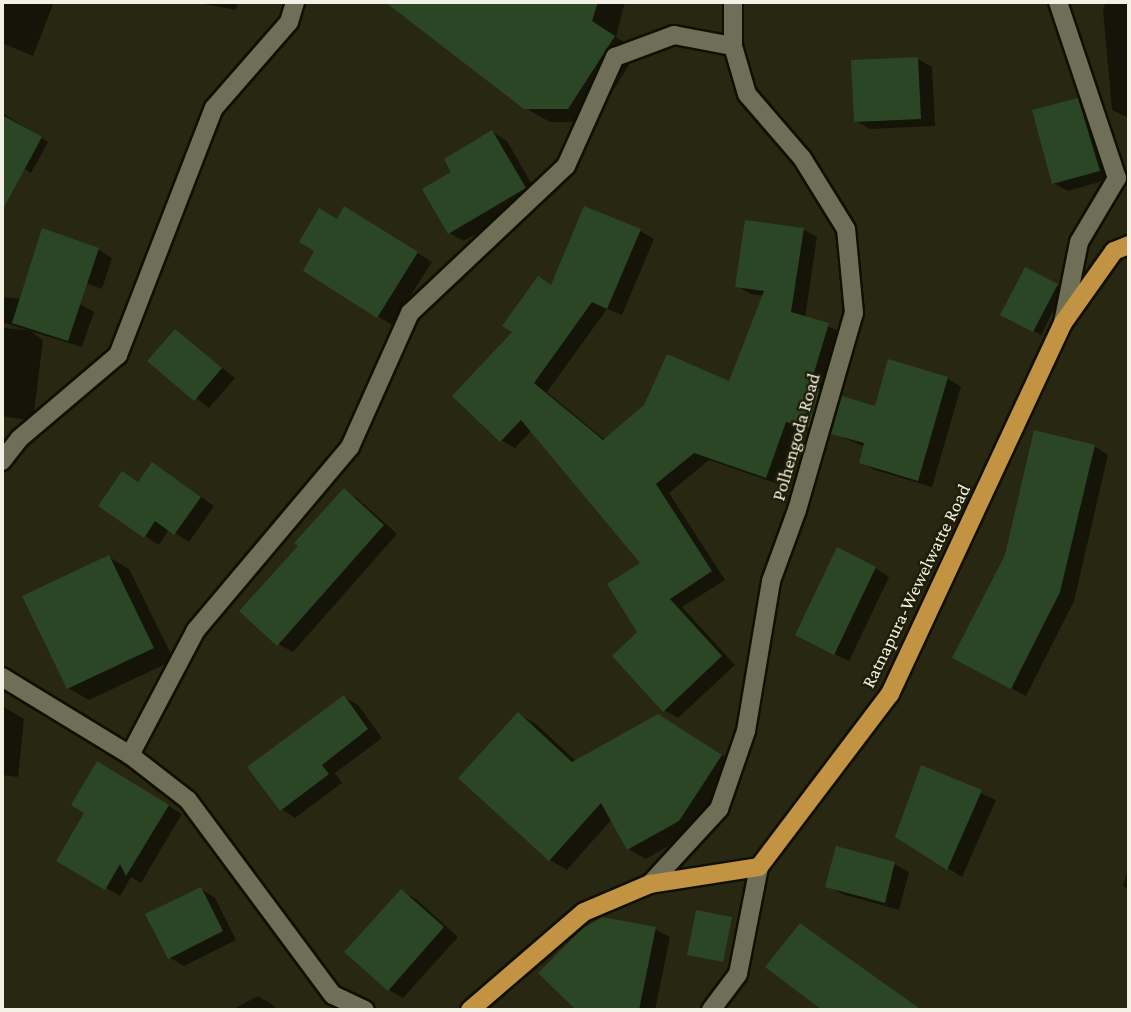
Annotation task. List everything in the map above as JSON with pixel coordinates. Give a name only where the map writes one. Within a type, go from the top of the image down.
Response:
[{"type":"main road","name":"Ratnapura-Wewelwatte Road","points":[[759,867],[890,694],[1063,323],[1114,251],[1129,245]]},
{"type":"main road","points":[[470,1010],[584,912],[650,884],[759,867]]},
{"type":"street","points":[[2,461],[19,439],[118,355],[214,108],[289,22],[295,2]]},
{"type":"street","name":"Polhengoda Road","points":[[650,884],[719,809],[746,731],[771,581],[797,510],[854,313],[846,229],[802,158],[747,94],[733,46],[733,2]]},
{"type":"street","points":[[1058,2],[1117,178],[1079,242],[1063,323]]},
{"type":"street","points":[[130,755],[196,630],[350,447],[411,313],[566,166],[615,57],[674,34],[733,46]]},
{"type":"street","points":[[2,677],[130,755],[188,800],[333,995],[365,1010]]},
{"type":"street","points":[[711,1010],[738,974],[759,867]]},
{"type":"building","points":[[385,2],[598,2],[592,21],[615,36],[568,109],[524,109]]},
{"type":"building","points":[[918,57],[921,119],[854,122],[851,60]]},
{"type":"building","points":[[1078,98],[1100,171],[1052,184],[1032,110]]},
{"type":"building","points":[[2,115],[42,137],[2,211]]},
{"type":"building","points":[[492,130],[526,188],[448,234],[422,189],[451,172],[444,159]]},
{"type":"building","points":[[344,206],[418,252],[377,318],[303,271],[314,251],[299,242],[319,208],[337,219]]},
{"type":"building","points":[[584,206],[641,229],[607,309],[592,302],[534,383],[603,440],[644,405],[667,354],[729,381],[764,291],[735,287],[745,220],[804,228],[791,312],[829,323],[810,386],[820,389],[809,428],[786,422],[766,478],[694,453],[656,484],[712,571],[670,599],[722,656],[663,712],[612,656],[637,632],[607,584],[640,563],[521,420],[500,442],[452,396],[512,332],[502,326],[538,276],[551,285]]},
{"type":"building","points":[[42,228],[99,248],[68,341],[12,323]]},
{"type":"building","points":[[1025,267],[1058,284],[1033,332],[1000,315]]},
{"type":"building","points":[[175,329],[222,368],[194,401],[147,361]]},
{"type":"building","points":[[888,359],[948,377],[918,481],[859,463],[864,443],[831,434],[842,396],[875,406]]},
{"type":"building","points":[[1034,430],[1095,445],[1060,592],[1011,689],[952,658],[1005,555]]},
{"type":"building","points":[[152,462],[201,497],[174,535],[155,521],[144,538],[98,506],[122,471],[138,482]]},
{"type":"building","points":[[344,488],[384,525],[277,646],[239,611],[298,546],[294,543]]},
{"type":"building","points":[[837,547],[876,567],[834,655],[795,635]]},
{"type":"building","points":[[109,555],[154,648],[67,689],[22,596]]},
{"type":"building","points":[[344,695],[368,729],[322,765],[329,774],[280,811],[247,767]]},
{"type":"building","points":[[518,712],[572,762],[658,714],[722,755],[679,821],[627,850],[601,803],[549,861],[458,778]]},
{"type":"building","points":[[97,761],[169,805],[126,876],[120,864],[105,890],[56,861],[84,813],[71,805]]},
{"type":"building","points":[[921,765],[982,790],[947,870],[895,837]]},
{"type":"building","points":[[836,846],[895,862],[885,903],[825,887]]},
{"type":"building","points":[[201,887],[223,931],[168,959],[145,914]]},
{"type":"building","points":[[401,889],[444,927],[388,991],[344,952]]},
{"type":"building","points":[[696,910],[732,917],[723,962],[687,955]]},
{"type":"building","points":[[602,917],[656,927],[639,1010],[576,1010],[538,973],[582,929]]},
{"type":"building","points":[[800,923],[922,1010],[822,1010],[765,967]]}]
